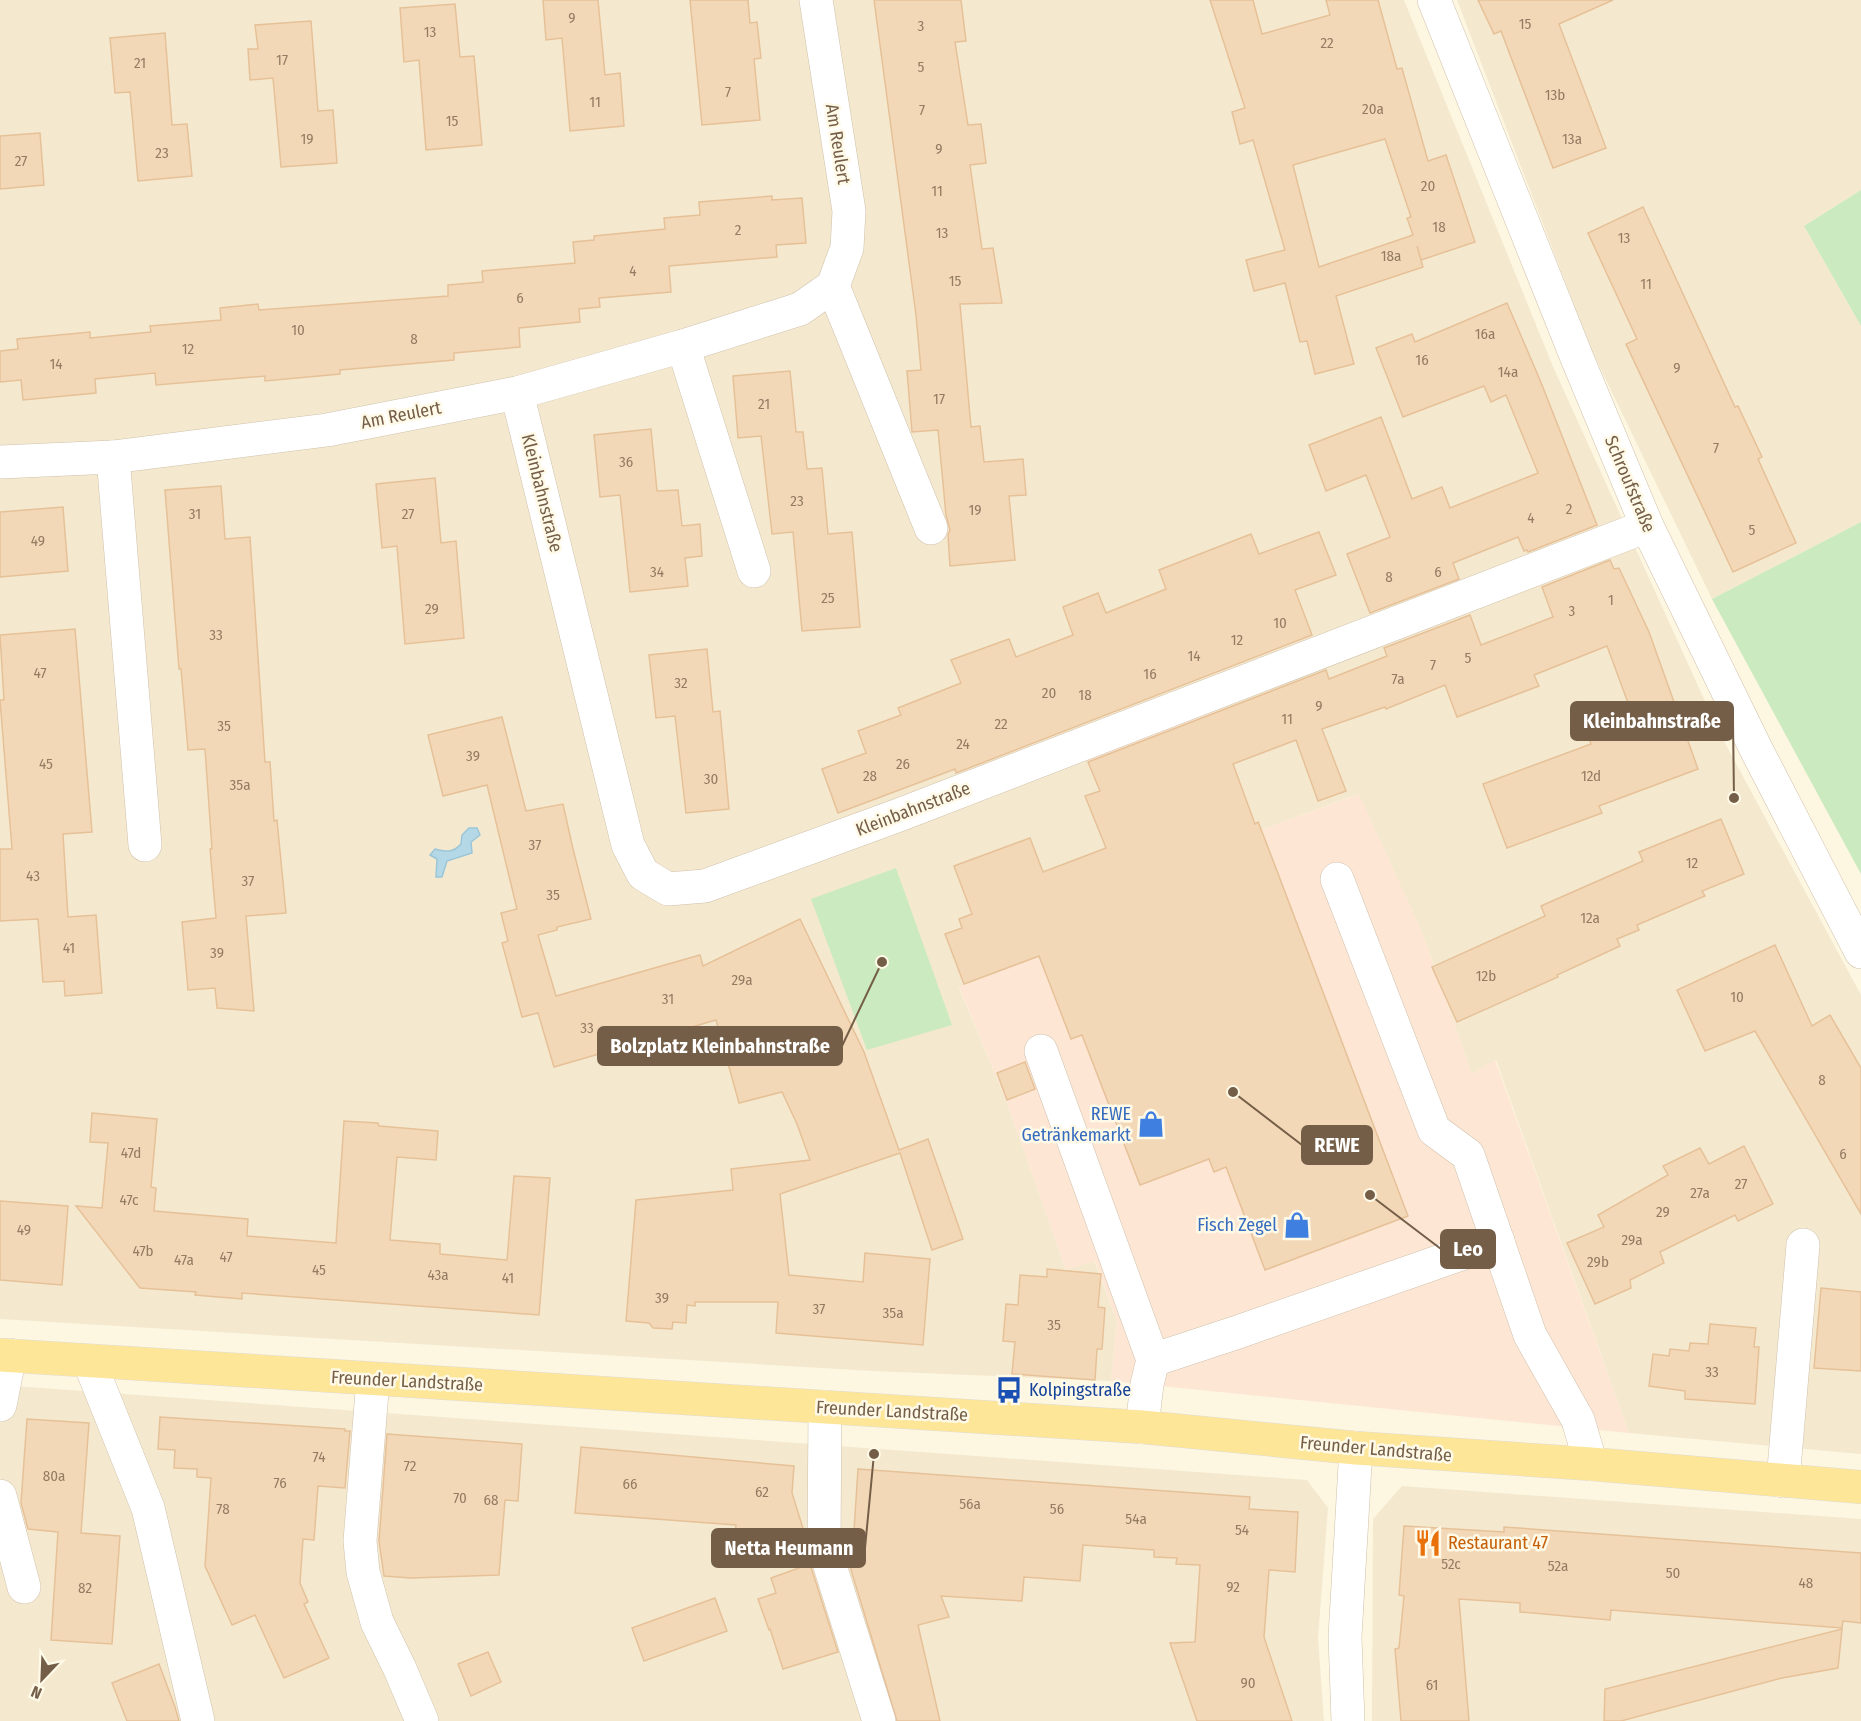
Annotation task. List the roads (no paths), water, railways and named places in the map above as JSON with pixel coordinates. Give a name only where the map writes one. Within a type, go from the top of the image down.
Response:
[{"type":"main road","name":"Freunder Landstraße","points":[[5,1355],[1142,1427],[1356,1448],[1591,1464],[1861,1487]]},
{"type":"street","name":"Am Reulert","points":[[0,462],[113,457],[327,430],[517,393],[683,346],[801,309],[832,286],[847,248],[849,212],[816,0]]},
{"type":"street","name":"Schroufstraße","points":[[1434,0],[1572,347],[1647,526],[1756,749],[1861,952]]},
{"type":"street","points":[[832,286],[931,528]]},
{"type":"street","points":[[683,346],[754,571]]},
{"type":"street","name":"Kleinbahnstraße","points":[[517,393],[628,845],[643,874],[668,889],[705,886],[899,815],[1647,526]]},
{"type":"street","points":[[113,457],[145,845]]},
{"type":"street","points":[[1337,879],[1434,1130],[1468,1155],[1530,1335],[1578,1420],[1591,1464]]},
{"type":"street","points":[[1041,1052],[1153,1360],[1147,1384],[1142,1427]]},
{"type":"street","points":[[1153,1360],[1498,1241]]},
{"type":"street","points":[[1783,1480],[1803,1245]]},
{"type":"street","points":[[0,1405],[5,1355]]},
{"type":"street","points":[[89,1361],[148,1508],[198,1721]]},
{"type":"street","points":[[373,1379],[360,1541],[363,1572],[377,1622],[422,1721]]},
{"type":"street","points":[[825,1407],[824,1547],[879,1721]]},
{"type":"street","points":[[1348,1721],[1345,1637],[1356,1448]]},
{"type":"street","points":[[0,1496],[24,1587]]},
{"type":"water","points":[[469,828],[477,828],[480,835],[471,842],[472,853],[447,861],[442,877],[436,877],[437,859],[430,855],[435,849],[446,851],[455,849],[461,844],[462,835]]},
{"type":"place","name":"Kleinbahnstraße","points":[[1734,798]]},
{"type":"place","name":"Bolzplatz Kleinbahnstraße","points":[[882,962]]},
{"type":"place","name":"REWE","points":[[1233,1092]]},
{"type":"place","name":"REWE Getränkemarkt","points":[[1151,1124]]},
{"type":"place","name":"Leo","points":[[1370,1195]]},
{"type":"place","name":"Fisch Zegel","points":[[1297,1225]]},
{"type":"place","name":"Kolpingstraße","points":[[1009,1390]]},
{"type":"place","name":"Netta Heumann","points":[[874,1454]]},
{"type":"place","name":"Restaurant 47","points":[[1428,1543]]}]
